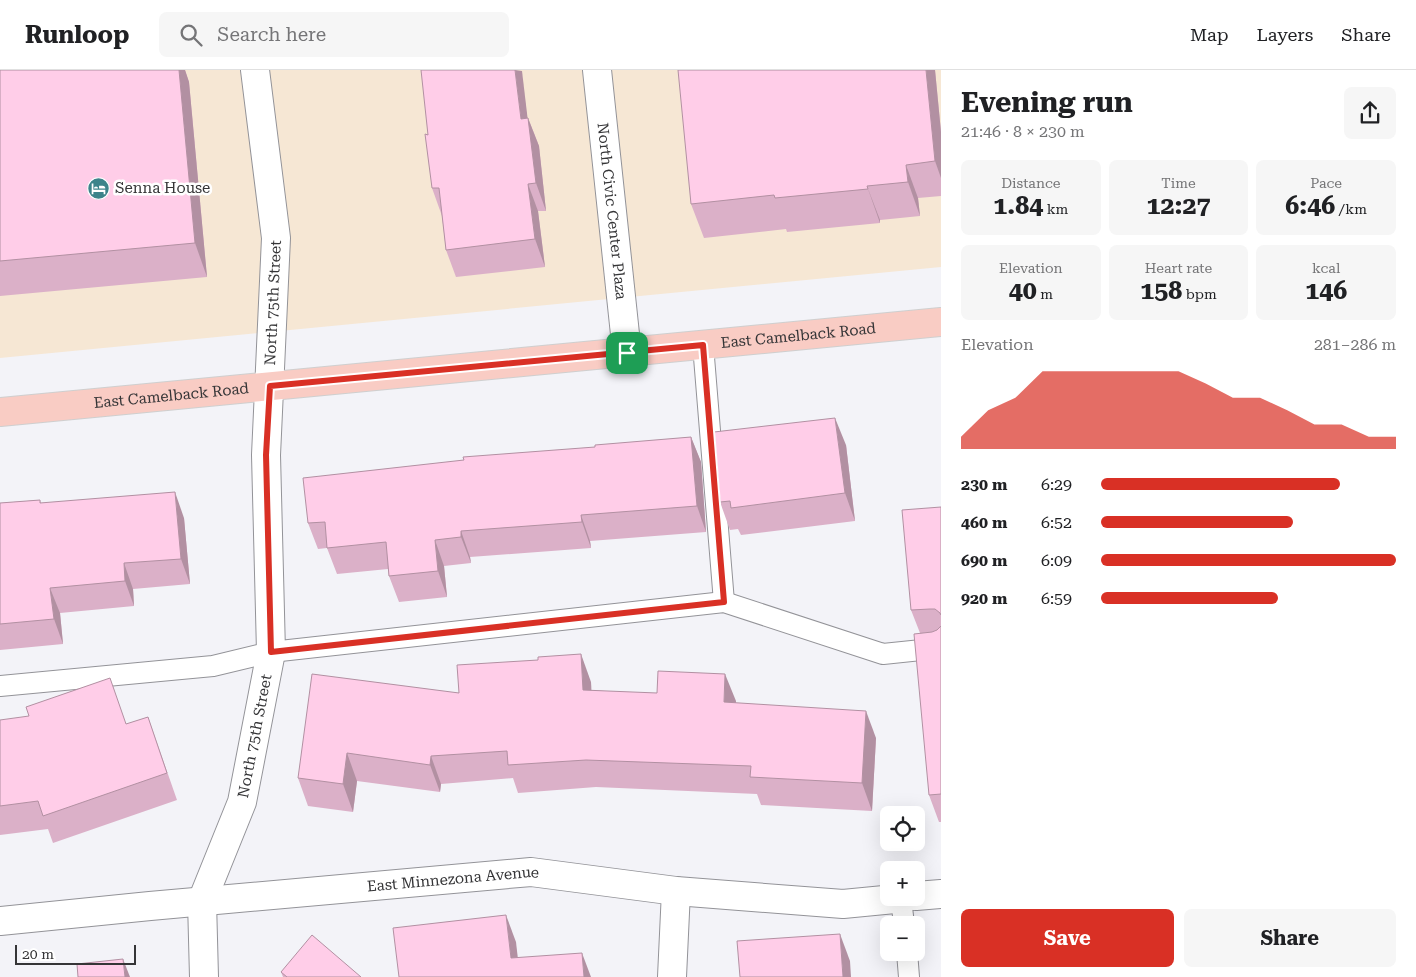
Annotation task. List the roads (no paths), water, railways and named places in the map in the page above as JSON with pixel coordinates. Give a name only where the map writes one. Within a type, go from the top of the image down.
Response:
[{"type":"main road","name":"East Camelback Road","points":[[0,412],[941,322]]},
{"type":"street","name":"North 75th Street","points":[[204,977],[202,901],[242,802],[271,652],[266,455],[276,238],[255,70]]},
{"type":"street","name":"North Civic Center Plaza","points":[[597,70],[627,353]]},
{"type":"street","name":"East Minnezona Avenue","points":[[0,921],[531,872],[676,890],[843,904],[880,900]]},
{"type":"street","points":[[672,977],[676,890]]},
{"type":"street","points":[[925,895],[941,894]]},
{"type":"lane","points":[[703,345],[724,602]]},
{"type":"lane","points":[[0,686],[213,666],[271,652],[724,602],[883,654],[941,648]]},
{"type":"lane","points":[[908,961],[909,977]]},
{"type":"place","name":"Senna House","points":[[99,188]]}]
